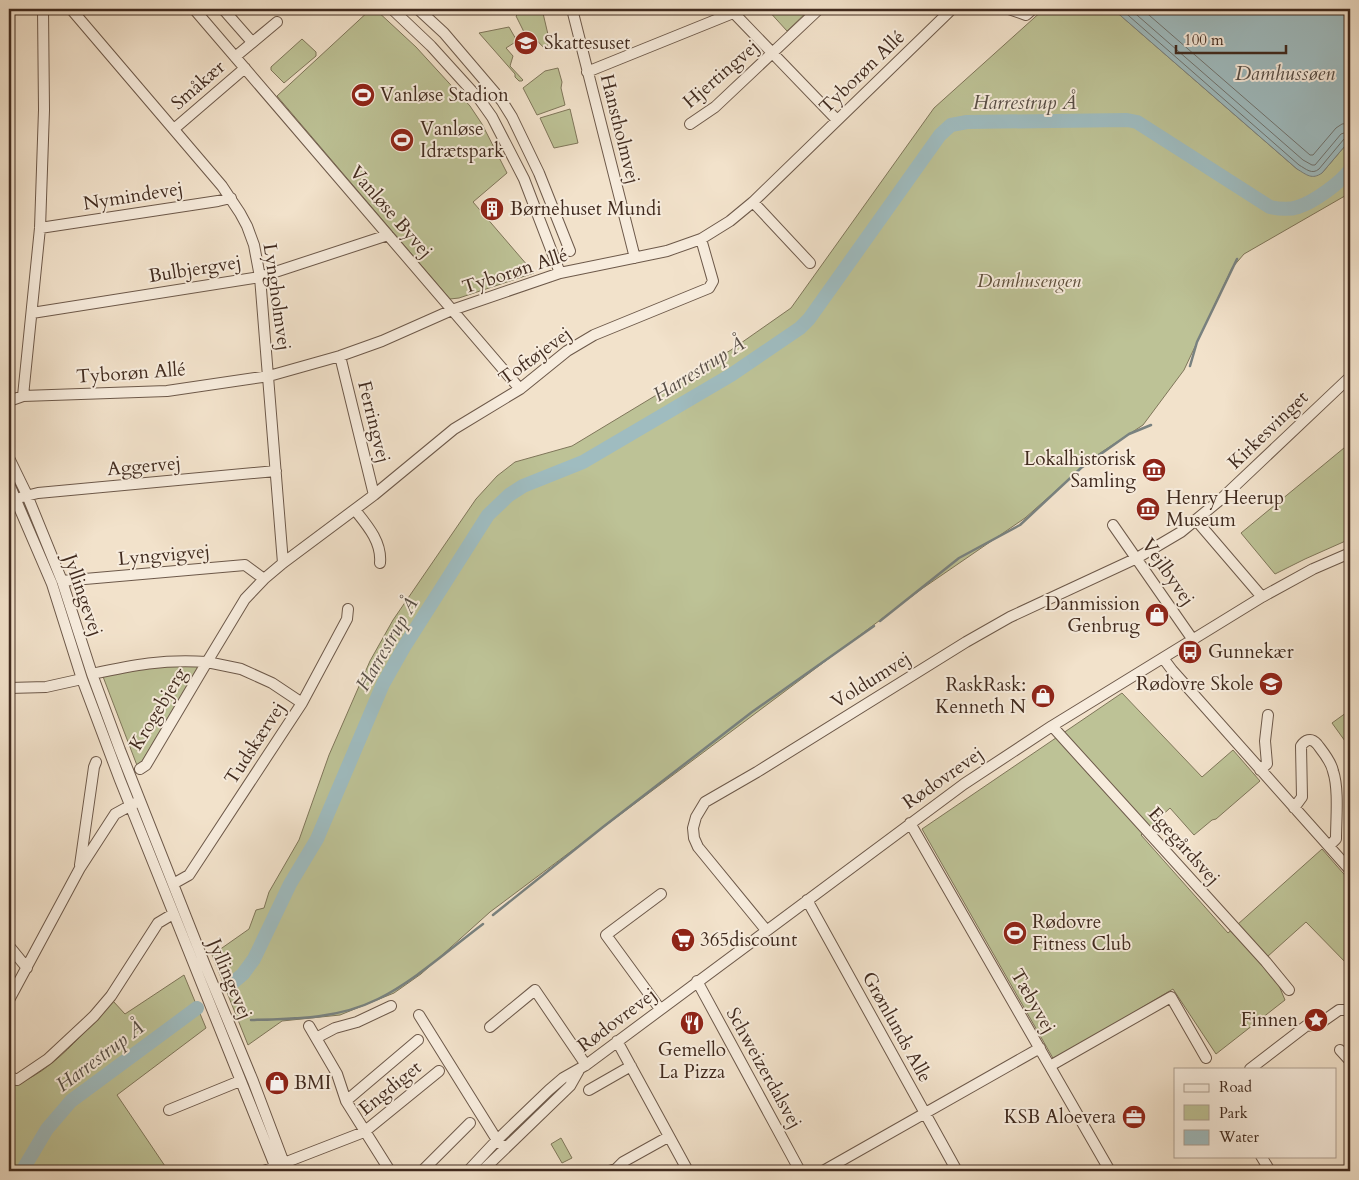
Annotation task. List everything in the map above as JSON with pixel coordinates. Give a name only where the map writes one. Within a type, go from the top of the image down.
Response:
[{"type":"street","points":[[23,396],[40,228],[44,114],[42,9]]},
{"type":"street","name":"Lyngholmvej","points":[[71,9],[231,198],[254,245],[260,277],[269,376],[281,565]]},
{"type":"street","name":"Vanløse Byvej","points":[[194,9],[520,389]]},
{"type":"street","points":[[223,9],[252,42]]},
{"type":"street","points":[[392,9],[431,46],[480,100],[492,117],[524,179],[560,273]]},
{"type":"street","points":[[418,9],[444,33],[502,101],[512,117],[538,173],[570,251]]},
{"type":"street","name":"Hanstholmvej","points":[[572,9],[635,258]]},
{"type":"street","name":"Hjertingvej","points":[[690,124],[715,107],[818,9]]},
{"type":"street","name":"Tyborøn Allé","points":[[9,401],[23,396],[167,391],[269,376],[340,356],[382,341],[452,310],[560,273],[667,251],[701,240],[730,221],[753,202],[952,9]]},
{"type":"street","points":[[1009,9],[1030,12]]},
{"type":"street","points":[[587,72],[735,10],[772,54],[837,120]]},
{"type":"street","points":[[236,57],[276,22]]},
{"type":"street","points":[[431,46],[444,33]]},
{"type":"street","name":"Småkær","points":[[174,130],[245,68]]},
{"type":"street","points":[[524,179],[538,173]]},
{"type":"street","name":"Nymindevej","points":[[40,228],[231,198]]},
{"type":"street","points":[[753,202],[810,263]]},
{"type":"street","name":"Bulbjergvej","points":[[32,313],[260,277],[388,235]]},
{"type":"street","name":"Toftøjevej","points":[[207,662],[245,599],[264,580],[281,565],[356,510],[454,429],[520,389],[567,351],[594,336],[709,288],[713,281],[701,240]]},
{"type":"street","name":"Ferringvej","points":[[340,356],[374,495]]},
{"type":"street","name":"Kirkesvinget","points":[[1196,520],[1220,500],[1350,376]]},
{"type":"street","name":"Jyllingevej","points":[[9,458],[27,495],[62,581],[92,674],[140,801],[253,1081],[281,1168]]},
{"type":"street","name":"Aggervej","points":[[12,499],[54,491],[276,471]]},
{"type":"street","name":"Jyllingevej","points":[[9,484],[12,499],[52,584],[82,679],[173,914],[240,1082],[281,1168]]},
{"type":"street","points":[[356,510],[372,532],[381,553],[380,563]]},
{"type":"street","points":[[1196,520],[1262,597]]},
{"type":"street","name":"Voldumvej","points":[[766,930],[698,847],[694,838],[693,828],[705,802],[757,772],[966,642],[1010,617],[1137,558],[1181,532],[1196,520]]},
{"type":"street","name":"Vejlbyvej","points":[[1113,525],[1193,640]]},
{"type":"street","name":"Rødovrevej","points":[[468,1171],[497,1140],[563,1078],[583,1067],[910,822],[964,784],[1052,726],[1262,597],[1313,569],[1350,553]]},
{"type":"street","name":"Lyngvigvej","points":[[62,581],[245,565],[264,580]]},
{"type":"street","name":"Tudskærvej","points":[[173,884],[189,875],[302,703],[348,618],[348,609]]},
{"type":"street","points":[[1163,658],[1350,870]]},
{"type":"street","name":"Krogebjerg","points":[[92,674],[143,663],[178,660],[207,662],[146,765],[140,769]]},
{"type":"street","points":[[207,662],[241,669],[272,683],[302,703]]},
{"type":"street","points":[[9,692],[9,688],[46,687],[82,679]]},
{"type":"street","points":[[1260,770],[1267,764],[1265,741],[1268,715]]},
{"type":"street","name":"Egegårdsvej","points":[[1052,726],[1266,962],[1289,990]]},
{"type":"street","points":[[1294,808],[1302,797],[1301,746],[1309,740],[1314,741],[1331,764],[1335,779],[1336,839],[1329,846]]},
{"type":"street","points":[[80,868],[96,762]]},
{"type":"street","points":[[9,1000],[80,868],[115,814],[140,801]]},
{"type":"street","name":"Tæbyvej","points":[[910,822],[1110,1171]]},
{"type":"street","points":[[660,1009],[606,935],[661,894]]},
{"type":"street","name":"Grønlunds Alle","points":[[807,900],[957,1171]]},
{"type":"street","points":[[9,1076],[17,1080],[24,1076],[48,1059],[72,1038],[111,996],[158,923],[173,914]]},
{"type":"street","points":[[9,946],[27,968]]},
{"type":"street","name":"Schweizerdalsvej","points":[[696,981],[800,1171]]},
{"type":"street","points":[[490,1026],[535,990],[583,1067]]},
{"type":"street","points":[[1050,1066],[1171,997],[1206,1058]]},
{"type":"street","points":[[316,1038],[335,1028],[357,1022],[391,1006]]},
{"type":"street","points":[[1251,1068],[1306,1026],[1319,1024],[1339,1010],[1350,1010]]},
{"type":"street","points":[[419,1015],[497,1140],[505,1148]]},
{"type":"street","name":"Engdiget","points":[[309,1026],[337,1074],[346,1102],[390,1171]]},
{"type":"street","name":"Engdiget","points":[[346,1102],[418,1040]]},
{"type":"street","points":[[617,1041],[688,1171]]},
{"type":"street","points":[[823,1171],[1040,1048]]},
{"type":"street","points":[[1340,1050],[1350,1060]]},
{"type":"street","points":[[589,1090],[631,1066]]},
{"type":"street","name":"Rødovrevej","points":[[482,1171],[570,1086],[583,1067]]},
{"type":"street","name":"Engdiget","points":[[281,1168],[364,1132],[439,1071]]},
{"type":"street","points":[[169,1110],[240,1082]]},
{"type":"street","points":[[422,1171],[470,1123]]},
{"type":"street","points":[[609,1171],[616,1169],[623,1162],[668,1137]]},
{"type":"street","points":[[1262,1158],[1270,1171]]},
{"type":"street","points":[[264,1171],[281,1168]]},
{"type":"green space","name":"Vanløse Idrætspark","points":[[371,9],[375,9],[416,47],[470,106],[482,124],[507,173],[473,202],[534,273],[459,298],[450,299],[277,96]]},
{"type":"green space","points":[[520,9],[542,9],[550,43],[544,48],[531,34],[526,36],[516,16],[521,11]]},
{"type":"green space","points":[[767,9],[810,9],[787,31]]},
{"type":"green space","name":"Damhusengen","points":[[1044,9],[1113,9],[1297,169],[1322,173],[1350,140],[1350,193],[1244,254],[1232,268],[1184,370],[1143,425],[1094,457],[1025,518],[923,588],[490,912],[421,974],[394,993],[340,1015],[282,1021],[248,1045],[212,955],[249,929],[256,910],[264,908],[269,892],[299,840],[329,755],[370,661],[393,620],[476,499],[497,476],[515,462],[572,446],[731,350],[791,308],[934,108]]},
{"type":"green space","points":[[509,27],[517,41],[506,48],[513,56],[510,66],[522,81],[515,77],[515,74],[479,33]]},
{"type":"green space","points":[[302,39],[316,52],[316,56],[284,83],[271,70],[271,67]]},
{"type":"green space","points":[[558,68],[565,105],[537,115],[523,88],[545,71]]},
{"type":"green space","points":[[570,109],[578,143],[554,148],[540,118]]},
{"type":"green space","points":[[1350,443],[1350,539],[1275,574],[1241,533]]},
{"type":"green space","points":[[179,664],[199,667],[138,768],[102,674]]},
{"type":"green space","points":[[1122,693],[1202,777],[1233,750],[1260,781],[1216,819],[1212,820],[1194,835],[1170,808],[1141,835],[1228,933],[1322,849],[1350,881],[1350,967],[1306,922],[1267,957],[1285,1000],[1216,1054],[1173,989],[1054,1060],[922,829]]},
{"type":"green space","points":[[1350,710],[1350,748],[1332,723]]},
{"type":"green space","points":[[184,975],[206,1028],[117,1095],[167,1169],[164,1171],[9,1171],[9,1083],[13,1085],[27,1079],[54,1061],[80,1037],[113,1001],[125,1014]]},
{"type":"green space","points":[[561,1138],[572,1158],[562,1163],[551,1144]]},
{"type":"water","name":"Damhussøen","points":[[1113,9],[1350,9],[1350,140],[1322,173],[1310,176],[1304,173],[1297,169]]},
{"type":"waterway","name":"Harrestrup Å","points":[[229,986],[243,974],[254,959],[290,884],[317,839],[383,684],[404,647],[488,515],[509,495],[523,486],[583,462],[731,375],[800,328],[809,319],[940,135],[951,125],[967,122],[1127,120],[1137,122],[1270,207],[1280,209],[1295,208],[1319,197],[1350,170]]},
{"type":"waterway","name":"Harrestrup Å","points":[[1190,366],[1197,342],[1237,259]]},
{"type":"waterway","name":"Harrestrup Å","points":[[880,621],[959,558],[1020,525],[1081,468],[1129,434],[1151,425]]},
{"type":"waterway","name":"Harrestrup Å","points":[[493,915],[752,712],[874,626]]},
{"type":"waterway","name":"Harrestrup Å","points":[[251,1020],[316,1017],[363,1006],[405,983],[483,924]]},
{"type":"waterway","name":"Harrestrup Å","points":[[22,1171],[47,1129],[71,1101],[197,1008]]},
{"type":"place","name":"Skattesuset","points":[[526,43]]},
{"type":"place","name":"Vanløse Stadion","points":[[363,95]]},
{"type":"place","name":"Vanløse Idrætspark","points":[[402,140]]},
{"type":"place","name":"Børnehuset Mundi","points":[[492,209]]},
{"type":"place","name":"Lokalhistorisk Samling","points":[[1154,470]]},
{"type":"place","name":"Henry Heerup Museum","points":[[1148,509]]},
{"type":"place","name":"Danmission Genbrug","points":[[1157,615]]},
{"type":"place","name":"Gunnekær","points":[[1190,652]]},
{"type":"place","name":"Rødovre Skole","points":[[1271,684]]},
{"type":"place","name":"RaskRask: Kenneth N","points":[[1043,696]]},
{"type":"place","name":"Rødovre Fitness Club","points":[[1015,933]]},
{"type":"place","name":"365discount","points":[[683,940]]},
{"type":"place","name":"Finnen","points":[[1316,1020]]},
{"type":"place","name":"Gemello La Pizza","points":[[692,1023]]},
{"type":"place","name":"BMI","points":[[277,1083]]},
{"type":"place","name":"KSB Aloevera","points":[[1134,1117]]}]
